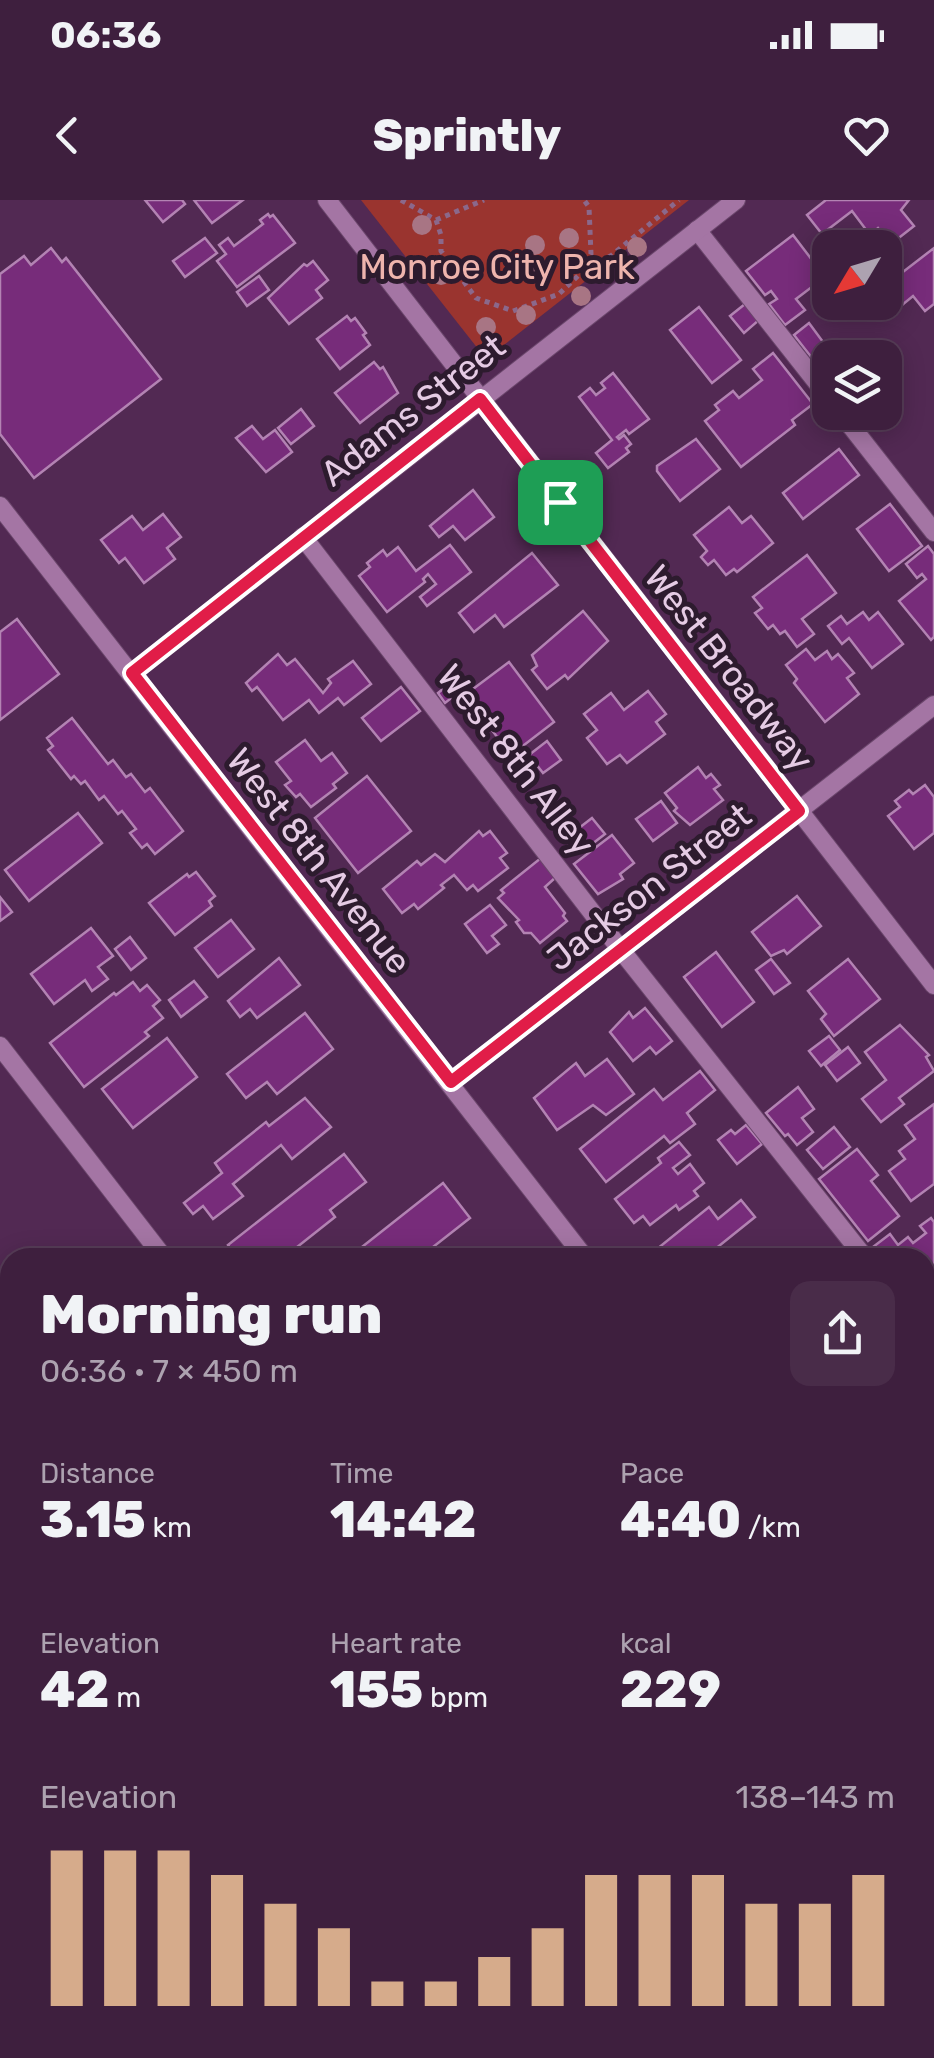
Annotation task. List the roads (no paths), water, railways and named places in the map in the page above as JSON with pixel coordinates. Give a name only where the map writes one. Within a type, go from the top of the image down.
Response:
[{"type":"street","name":"West Broadway","points":[[326,200],[934,985]]},
{"type":"street","name":"Adams Street","points":[[132,673],[736,200]]},
{"type":"street","points":[[697,230],[812,377]]},
{"type":"street","points":[[854,430],[934,532]]},
{"type":"street","name":"West 8th Avenue","points":[[0,506],[577,1248]]},
{"type":"street","name":"West 8th Alley","points":[[303,537],[856,1248]]},
{"type":"street","name":"Jackson Street","points":[[451,1082],[934,705]]},
{"type":"street","points":[[0,1046],[156,1248]]},
{"type":"park label","name":"Monroe City Park","points":[[497,267]]}]
